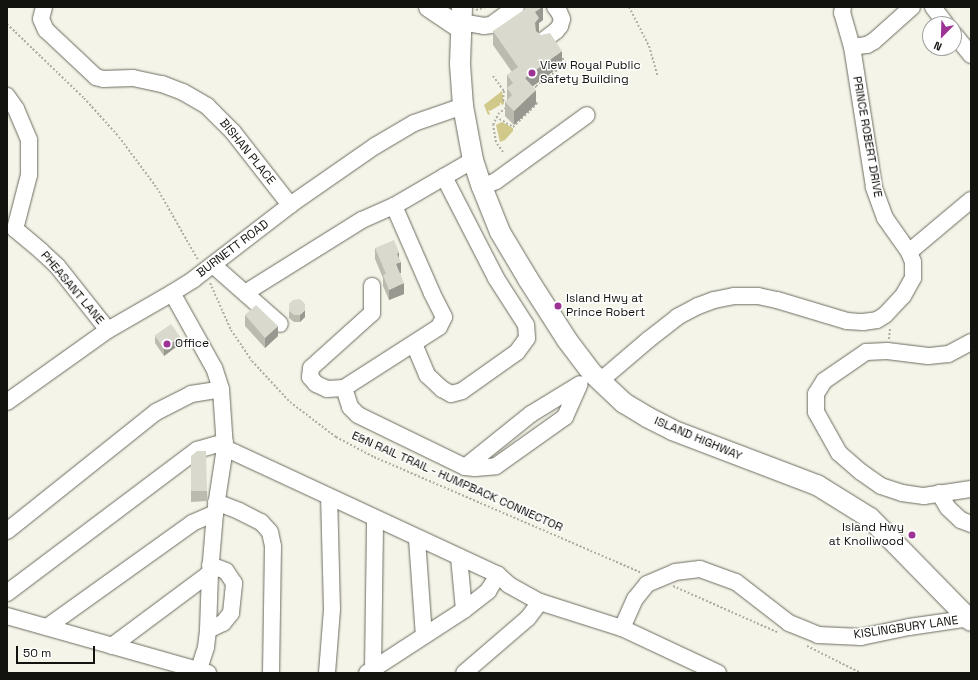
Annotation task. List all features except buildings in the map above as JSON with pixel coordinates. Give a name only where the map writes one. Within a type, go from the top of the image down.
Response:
[{"type":"main road","points":[[429,7],[461,19]]},
{"type":"main road","name":"ISLAND HIGHWAY","points":[[461,19],[460,64],[463,106],[473,160],[482,187],[500,232],[590,380],[624,403],[672,430],[817,485],[870,518],[970,619]]},
{"type":"street","name":"BISHAN PLACE","points":[[44,7],[41,19],[46,30],[90,73],[103,79],[133,78],[162,84],[184,92],[207,106],[233,132],[290,205]]},
{"type":"street","points":[[461,19],[484,26],[491,25],[516,7]]},
{"type":"street","points":[[544,40],[560,26],[562,19],[560,12],[555,7]]},
{"type":"street","name":"PRINCE ROBERT DRIVE","points":[[590,380],[648,340],[677,317],[698,306],[714,300],[734,296],[758,296],[795,305],[847,321],[863,322],[876,320],[887,313],[903,296],[913,278],[913,262],[909,252],[885,218],[874,187],[852,48],[842,13],[843,7]]},
{"type":"street","points":[[852,48],[867,45],[874,41],[912,7]]},
{"type":"street","points":[[932,7],[939,16]]},
{"type":"street","points":[[962,44],[971,55]]},
{"type":"street","name":"PHEASANT LANE","points":[[7,96],[16,109],[29,140],[29,175],[11,234],[41,251],[58,268],[108,330]]},
{"type":"street","name":"BURNETT ROAD","points":[[7,402],[108,330],[172,293],[208,268],[290,205],[376,146],[414,123],[463,106]]},
{"type":"street","points":[[482,187],[496,181],[587,115]]},
{"type":"street","points":[[245,293],[362,220],[394,206],[473,160]]},
{"type":"street","points":[[414,344],[427,375],[442,389],[451,394],[462,391],[517,352],[527,338],[526,325],[496,278],[444,177]]},
{"type":"street","points":[[909,252],[971,200]]},
{"type":"street","points":[[372,286],[372,313],[311,368],[310,377],[316,384],[328,389],[344,388],[439,327],[444,317],[394,206]]},
{"type":"street","points":[[208,268],[245,293],[280,324]]},
{"type":"street","points":[[7,616],[204,671],[208,630],[210,569],[215,508],[225,445],[222,389],[214,368],[172,293]]},
{"type":"street","points":[[971,342],[948,354],[928,356],[887,351],[866,352],[824,381],[816,394],[816,412],[839,453],[861,472],[881,486],[902,493],[924,496],[971,489]]},
{"type":"street","points":[[344,388],[350,407],[358,415],[465,467],[475,468],[496,466],[565,417],[590,380]]},
{"type":"street","points":[[465,467],[531,414],[590,380]]},
{"type":"street","points":[[7,531],[156,412],[192,394],[222,389]]},
{"type":"street","points":[[531,414],[545,432]]},
{"type":"street","points":[[7,593],[197,450],[225,445],[375,520],[498,575],[509,585],[540,602],[622,628],[718,673]]},
{"type":"street","points":[[939,494],[948,508],[961,520],[971,524]]},
{"type":"street","points":[[327,673],[332,609],[330,497]]},
{"type":"street","points":[[47,627],[215,508],[239,510],[261,522],[270,532],[273,546],[271,673]]},
{"type":"street","points":[[370,671],[375,520]]},
{"type":"street","points":[[417,539],[424,636]]},
{"type":"street","points":[[459,557],[464,610]]},
{"type":"street","name":"KISLINGBURY LANE","points":[[663,576],[700,568],[736,582],[789,623],[818,635],[861,637],[909,627],[970,619]]},
{"type":"street","points":[[112,646],[210,569],[226,571],[234,583],[231,613],[223,624],[208,630]]},
{"type":"street","points":[[370,671],[464,610],[488,592],[498,575]]},
{"type":"street","points":[[622,628],[635,599],[647,584],[663,576]]},
{"type":"street","points":[[464,673],[528,618],[540,602]]},
{"type":"path","points":[[629,7],[649,46],[658,77]]},
{"type":"path","name":"E&N RAIL TRAIL - HUMPBACK CONNECTOR","points":[[7,24],[92,106],[119,137],[168,204],[208,268],[231,330],[252,361],[290,402],[330,433],[374,457],[663,576],[779,632]]},
{"type":"path","points":[[496,117],[513,127],[537,104],[532,95],[536,86],[566,63],[560,55]]},
{"type":"path","points":[[493,76],[504,91],[503,100],[508,106],[496,117],[493,125],[495,137],[503,152]]},
{"type":"path","points":[[525,115],[528,118]]},
{"type":"path","points":[[887,313],[891,328],[887,351]]},
{"type":"path","points":[[806,645],[861,673]]},
{"type":"shaded area","points":[[502,91],[504,104],[502,105],[500,102],[500,105],[490,111],[488,110],[490,114],[488,115],[484,105]]},
{"type":"shaded area","points":[[502,122],[513,128],[513,131],[505,140],[500,142],[496,125]]},
{"type":"place","name":"View Royal Public Safety Building","points":[[532,73]]},
{"type":"place","name":"Island Hwy at Prince Robert","points":[[558,306]]},
{"type":"place","name":"Office","points":[[167,344]]},
{"type":"place","name":"Island Hwy at Knollwood","points":[[912,535]]}]
